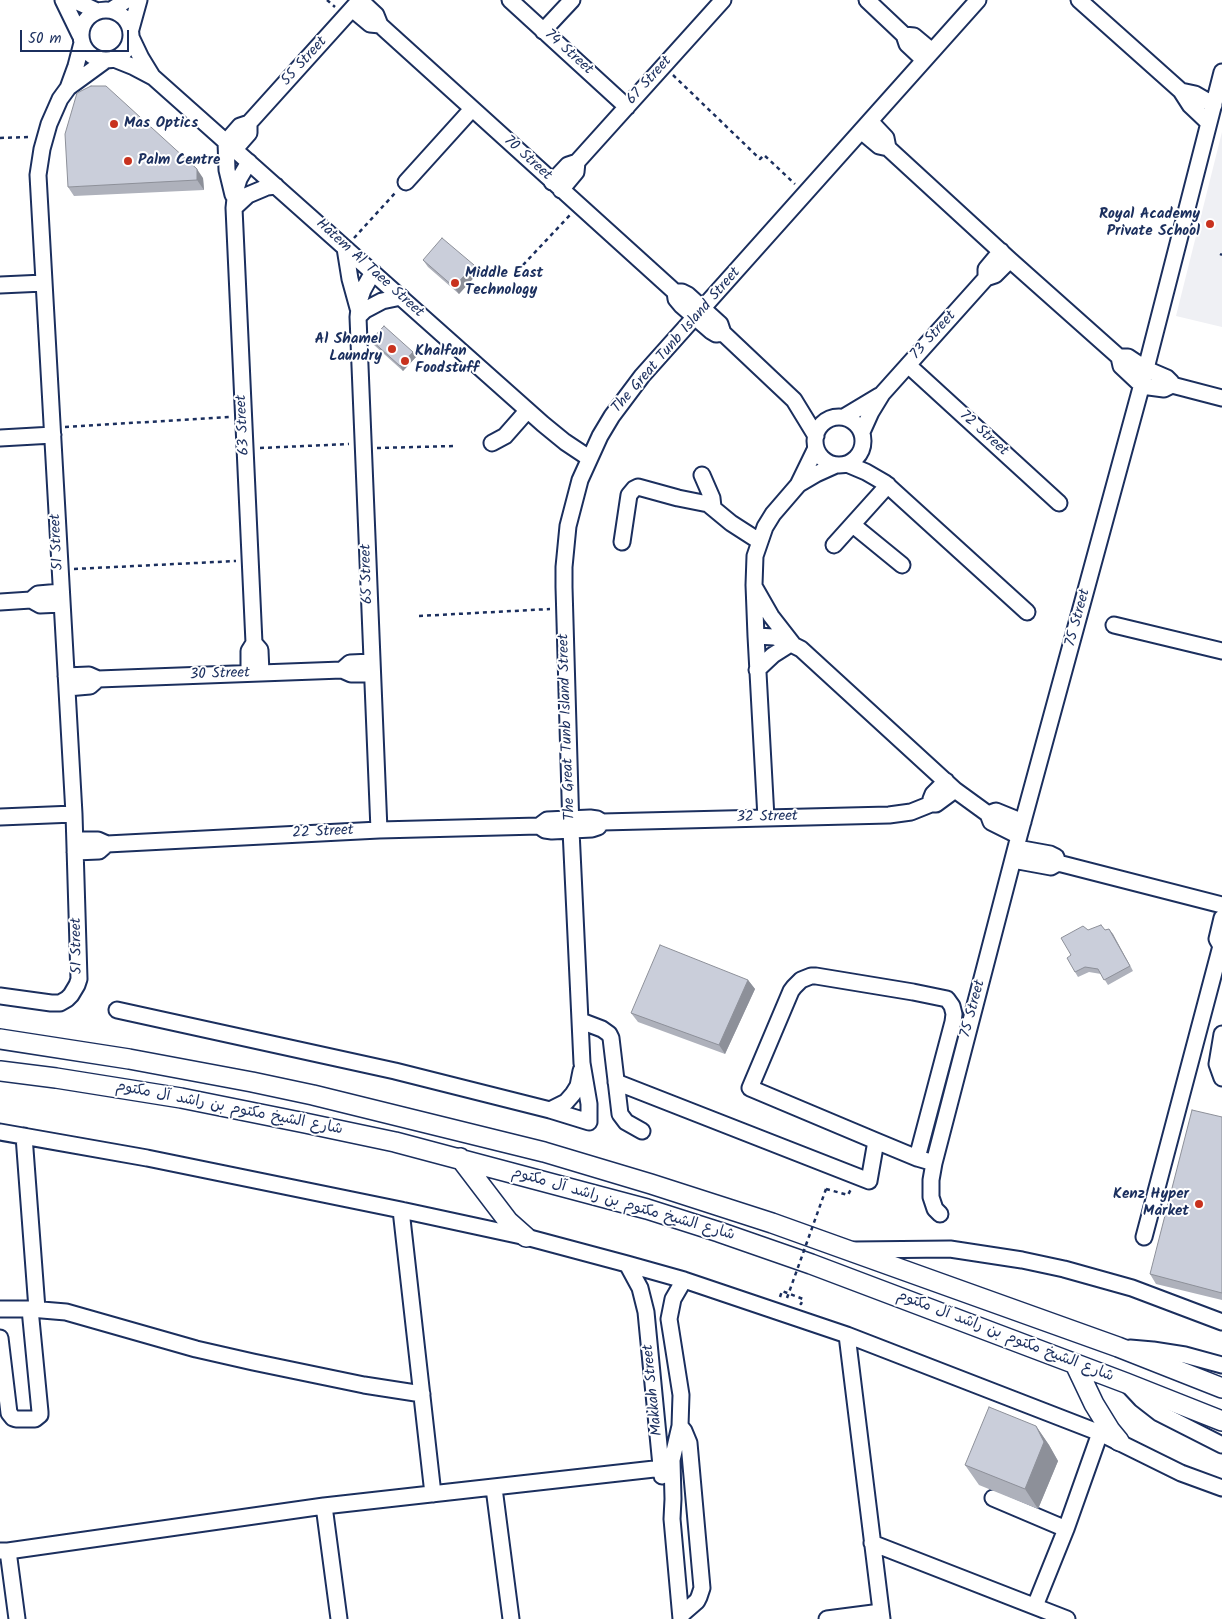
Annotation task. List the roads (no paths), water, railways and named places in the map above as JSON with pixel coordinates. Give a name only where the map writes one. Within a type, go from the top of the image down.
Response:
[{"type":"main road","name":"شارع الشيخ مكتوم بن راشد آل مكتوم","points":[[0,1039],[129,1059],[252,1082],[313,1095],[534,1150],[651,1184],[772,1223],[1118,1347],[1222,1388]]},
{"type":"main road","name":"شارع الشيخ مكتوم بن راشد آل مكتوم","points":[[0,1071],[118,1088],[234,1108],[395,1142],[647,1209],[811,1264],[1222,1421]]},
{"type":"main road","points":[[460,1158],[508,1221],[526,1237]]},
{"type":"main road","points":[[1075,1364],[1097,1411],[1119,1441]]},
{"type":"street","points":[[63,0],[85,50],[91,56],[98,59],[110,60],[126,51],[130,44],[139,0]]},
{"type":"street","points":[[73,0],[124,16],[131,33]]},
{"type":"street","points":[[81,39],[81,27],[90,14],[127,0]]},
{"type":"street","name":"74 Street","points":[[510,0],[627,107]]},
{"type":"street","points":[[543,31],[572,0]]},
{"type":"street","name":"67 Street","points":[[556,186],[568,165],[577,162],[723,0]]},
{"type":"street","points":[[867,0],[904,35],[907,44],[928,56]]},
{"type":"street","name":"The Great Tunb Island Street","points":[[550,1110],[589,1122],[582,1062],[571,824],[564,608],[564,567],[568,526],[580,480],[600,436],[627,395],[978,0]]},
{"type":"street","points":[[1079,0],[1181,91],[1190,105],[1209,123]]},
{"type":"street","name":"70 Street","points":[[357,3],[370,24],[380,25],[675,292],[678,302],[699,313],[713,333],[723,333],[794,400],[816,442]]},
{"type":"street","name":"55 Street","points":[[230,146],[249,133],[250,123],[357,3]]},
{"type":"street","name":"Hatem Al Taee Street","points":[[131,33],[141,58],[153,77]]},
{"type":"street","name":"51 Street","points":[[0,996],[56,1003],[67,999],[77,985],[79,973],[74,814],[38,175],[44,137],[54,111],[68,88],[76,66],[81,39]]},
{"type":"street","name":"51 Street","points":[[68,88],[86,73],[110,60]]},
{"type":"street","name":"Hatem Al Taee Street","points":[[110,60],[134,67],[153,77],[527,410],[560,438],[589,458]]},
{"type":"street","name":"75 Street","points":[[940,1214],[935,1208],[931,1197],[931,1180],[934,1164],[1018,841],[1146,369],[1222,72]]},
{"type":"street","points":[[1181,91],[1196,94],[1214,105]]},
{"type":"street","points":[[406,182],[472,109]]},
{"type":"street","points":[[866,126],[879,146],[888,148],[1120,357],[1128,357],[1146,369],[1167,378],[1172,385]]},
{"type":"street","name":"63 Street","points":[[230,146],[227,170],[234,203],[254,642],[260,650],[255,673]]},
{"type":"street","name":"63 Street","points":[[234,203],[239,179],[249,162]]},
{"type":"street","points":[[234,203],[248,194],[267,187],[276,186]]},
{"type":"street","name":"65 Street","points":[[345,248],[358,313],[379,830]]},
{"type":"street","name":"73 Street","points":[[863,439],[871,412],[882,394],[986,278],[986,269],[1006,255]]},
{"type":"street","name":"65 Street","points":[[358,313],[363,290],[373,272]]},
{"type":"street","points":[[0,285],[44,283]]},
{"type":"street","points":[[358,313],[382,300],[400,297]]},
{"type":"street","points":[[1120,357],[1121,366],[1142,384],[1164,389],[1172,385],[1222,398]]},
{"type":"street","name":"72 Street","points":[[908,365],[1059,503]]},
{"type":"street","name":"73 Street","points":[[838,418],[882,394]]},
{"type":"street","name":"70 Street","points":[[794,400],[838,418]]},
{"type":"street","points":[[492,443],[506,436],[527,410]]},
{"type":"street","points":[[798,485],[822,425],[838,418],[852,420],[858,426],[873,464],[886,484]]},
{"type":"street","points":[[0,438],[52,431]]},
{"type":"street","points":[[766,818],[754,585],[759,541],[773,514],[798,485],[816,474],[855,459],[860,453],[863,439]]},
{"type":"street","points":[[816,442],[824,459],[876,477],[886,484],[1027,612]]},
{"type":"street","points":[[702,476],[712,498],[713,507]]},
{"type":"street","points":[[834,546],[886,484]]},
{"type":"street","points":[[622,542],[629,495],[634,489],[642,488],[678,498],[702,502],[713,507],[731,523],[759,541]]},
{"type":"street","points":[[852,525],[902,565]]},
{"type":"street","points":[[754,585],[771,616],[792,643]]},
{"type":"street","points":[[0,602],[31,600],[38,594],[61,598]]},
{"type":"street","points":[[1114,625],[1222,652]]},
{"type":"street","points":[[756,636],[774,637],[792,643],[811,656],[951,785],[988,814],[991,822],[1048,866],[1054,866],[1058,863],[1222,905]]},
{"type":"street","points":[[757,670],[773,654],[792,643]]},
{"type":"street","name":"30 Street","points":[[66,682],[89,675],[98,680],[342,670],[350,663],[372,668]]},
{"type":"street","name":"32 Street","points":[[571,824],[595,829],[602,822],[889,815],[911,812],[931,804],[932,796],[951,785]]},
{"type":"street","points":[[0,817],[74,814]]},
{"type":"street","name":"22 Street","points":[[75,846],[98,840],[107,844],[379,830],[539,826],[548,831],[571,824]]},
{"type":"street","points":[[1144,1237],[1222,945],[1218,939],[1222,918]]},
{"type":"street","points":[[917,1158],[953,1022],[952,1006],[947,999],[930,995],[838,979],[816,976],[806,977],[797,983],[791,991],[750,1088],[917,1158],[934,1164]]},
{"type":"street","points":[[118,1010],[395,1071],[550,1110]]},
{"type":"street","points":[[581,1021],[602,1029],[609,1034],[620,1114],[626,1122],[642,1131]]},
{"type":"street","points":[[1222,1034],[1217,1064],[1222,1078]]},
{"type":"street","name":"The Great Tunb Island Street","points":[[550,1110],[566,1102],[573,1094],[578,1086],[582,1062]]},
{"type":"street","points":[[616,1082],[869,1181],[876,1141]]},
{"type":"street","points":[[0,1132],[147,1158],[526,1237],[684,1280],[847,1335],[1100,1433],[1181,1473],[1222,1488]]},
{"type":"street","points":[[0,1338],[9,1413],[16,1419],[35,1419],[40,1415],[40,1412],[24,1136]]},
{"type":"street","points":[[401,1210],[433,1494]]},
{"type":"street","points":[[847,1250],[950,1249],[1022,1260],[1064,1269],[1132,1288],[1222,1322]]},
{"type":"street","name":"Makkah Street","points":[[627,1264],[640,1288],[646,1312],[667,1468],[673,1499],[672,1519],[681,1617]]},
{"type":"street","name":"Makkah Street","points":[[667,1468],[673,1454],[680,1426],[680,1395],[669,1318],[673,1299],[684,1280]]},
{"type":"street","points":[[0,1309],[34,1309],[66,1312],[196,1349],[364,1385],[422,1394]]},
{"type":"street","points":[[827,1619],[881,1615],[847,1335]]},
{"type":"street","points":[[1118,1347],[1154,1350],[1222,1365]]},
{"type":"street","points":[[1126,1383],[1141,1399],[1159,1413],[1222,1445]]},
{"type":"street","points":[[680,1426],[689,1443],[702,1588],[700,1597],[681,1617]]},
{"type":"street","points":[[1035,1606],[1066,1530],[1100,1433]]},
{"type":"street","points":[[18,1619],[2,1550],[324,1506],[667,1468]]},
{"type":"street","points":[[494,1488],[511,1619]]},
{"type":"street","points":[[992,1498],[1066,1530]]},
{"type":"street","points":[[324,1506],[339,1619]]},
{"type":"street","points":[[872,1543],[1066,1619]]},
{"type":"place","name":"Mas Optics","points":[[114,124]]},
{"type":"place","name":"Palm Centre","points":[[128,161]]},
{"type":"place","name":"Royal Academy Private School","points":[[1210,224]]},
{"type":"place","name":"Middle East Technology","points":[[455,283]]},
{"type":"place","name":"Al Shamel Laundry","points":[[392,349]]},
{"type":"place","name":"Khalfan Foodstuff","points":[[405,361]]},
{"type":"place","name":"Kenz Hyper Market","points":[[1199,1204]]}]
